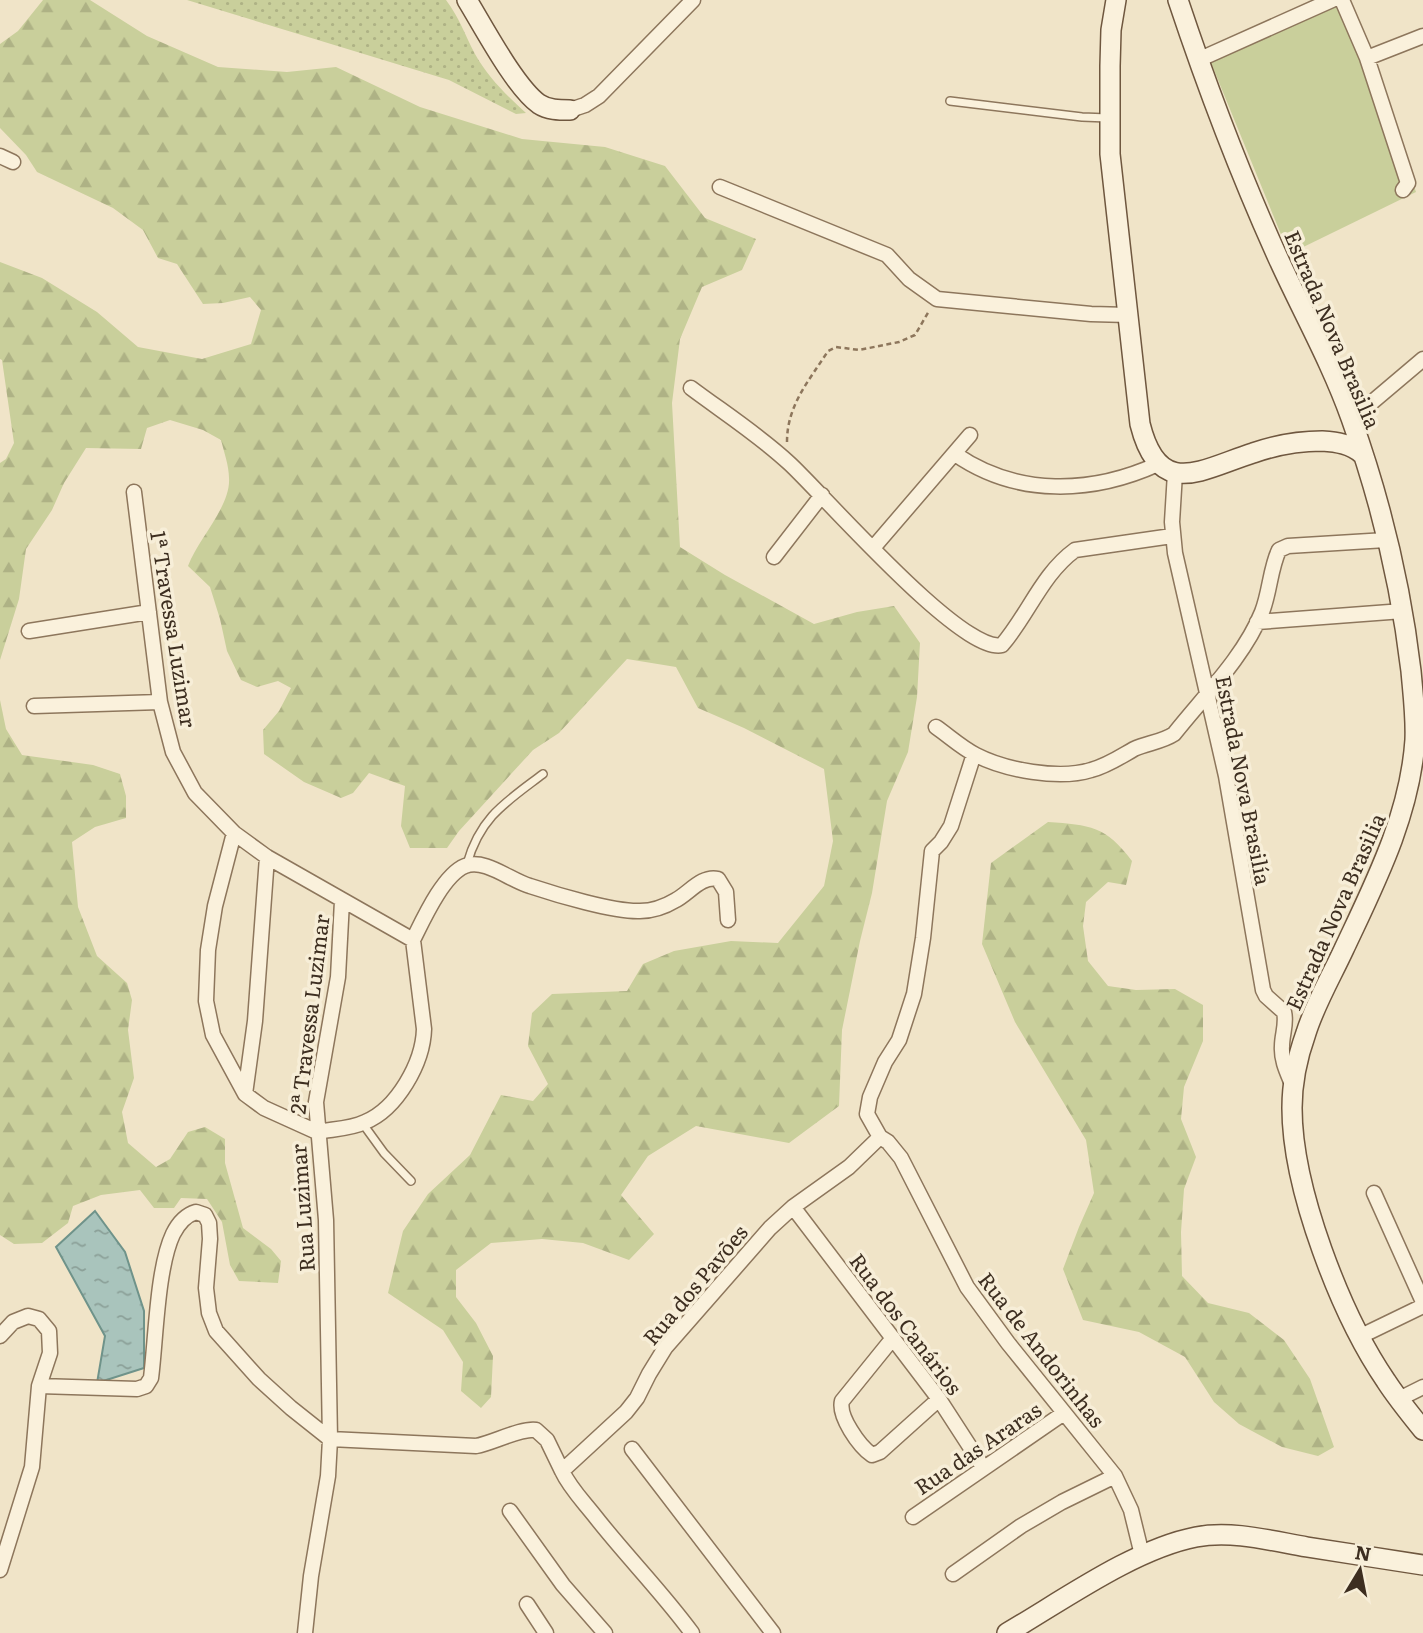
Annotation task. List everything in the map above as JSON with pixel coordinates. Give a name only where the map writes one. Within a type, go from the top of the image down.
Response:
[{"type":"street","points":[[474,3],[519,81],[538,103],[553,110],[570,110],[585,106],[599,96],[693,0]]},
{"type":"street","points":[[1116,0],[1111,30],[1109,118],[1114,193],[1140,424],[1143,438],[1167,469]]},
{"type":"street","name":"Estrada Nova Brasilia","points":[[1178,0],[1198,60],[1278,259],[1316,335],[1351,420],[1403,611],[1415,716],[1414,753],[1408,785],[1381,868],[1307,1030],[1293,1085],[1294,1133],[1306,1196],[1320,1240],[1359,1337],[1399,1399],[1423,1430]]},
{"type":"street","points":[[1198,60],[1332,0]]},
{"type":"street","points":[[1342,0],[1367,58],[1408,179],[1403,190]]},
{"type":"street","points":[[1367,58],[1423,36]]},
{"type":"street","points":[[720,187],[887,255],[909,279],[937,299],[1077,313],[1128,314]]},
{"type":"street","points":[[1351,420],[1423,359]]},
{"type":"street","points":[[691,388],[787,460],[915,592],[959,626],[979,639],[997,646],[1006,640],[1053,571],[1075,551],[1172,536]]},
{"type":"street","points":[[873,548],[970,435]]},
{"type":"street","points":[[955,454],[972,466],[1023,485],[1072,486],[1108,482],[1167,469],[1207,470],[1292,442],[1339,443],[1362,454]]},
{"type":"street","name":"Estrada Nova Brasilía","points":[[1167,469],[1172,536],[1226,776],[1263,990],[1284,1012],[1283,1060],[1293,1085]]},
{"type":"street","name":"1ª Travessa Luzimar","points":[[134,492],[160,702],[173,752],[195,793],[234,833],[267,857],[412,940]]},
{"type":"street","points":[[774,557],[822,495]]},
{"type":"street","points":[[936,727],[974,754],[1002,764],[1044,773],[1077,774],[1115,761],[1143,745],[1174,734],[1223,676],[1257,622],[1266,600],[1276,556],[1282,547],[1385,540]]},
{"type":"street","points":[[1257,622],[1403,611]]},
{"type":"street","points":[[29,631],[149,612]]},
{"type":"street","points":[[34,706],[160,702]]},
{"type":"street","points":[[880,1138],[867,1114],[870,1097],[885,1062],[899,1040],[914,994],[932,851],[942,842],[951,826],[974,754]]},
{"type":"street","name":"Rua Luzimar","points":[[234,833],[215,906],[207,960],[206,1001],[213,1035],[245,1094],[264,1108],[317,1132],[326,1220],[330,1439],[328,1476],[311,1576],[305,1633]]},
{"type":"street","points":[[245,1094],[255,1021],[267,857]]},
{"type":"street","points":[[317,1132],[363,1124],[383,1112],[410,1076],[423,1041],[423,1017],[412,940],[440,891],[458,870],[466,865],[489,868],[530,887],[587,902],[642,911],[676,900],[704,880],[713,877],[718,879],[726,892],[728,920]]},
{"type":"street","name":"2ª Travessa Luzimar","points":[[317,1132],[316,1102],[338,976],[342,901]]},
{"type":"street","name":"Rua dos Pavões","points":[[563,1473],[626,1412],[637,1398],[665,1348],[739,1262],[793,1207],[838,1175],[880,1138]]},
{"type":"street","name":"Rua de Andorinhas","points":[[880,1138],[888,1142],[901,1158],[967,1287],[1115,1476],[1131,1510],[1142,1555]]},
{"type":"street","points":[[1359,1337],[1423,1304],[1374,1193]]},
{"type":"street","name":"Rua dos Canários","points":[[793,1207],[939,1399],[983,1467]]},
{"type":"street","points":[[40,1386],[137,1389],[145,1386],[150,1378],[163,1273],[173,1234],[184,1219],[196,1212],[205,1215],[209,1223],[210,1239],[206,1288],[209,1313],[216,1331],[259,1379],[290,1408],[330,1439],[427,1442],[469,1447],[493,1443],[523,1431],[536,1430],[547,1440],[563,1473],[622,1549],[661,1591],[692,1633]]},
{"type":"street","points":[[0,1336],[13,1321],[28,1316],[39,1319],[49,1331],[50,1353],[40,1386],[32,1467],[0,1570]]},
{"type":"street","points":[[893,1338],[842,1401],[844,1416],[865,1450],[872,1455],[880,1452],[939,1399]]},
{"type":"street","points":[[1399,1399],[1423,1387]]},
{"type":"street","name":"Rua das Araras","points":[[913,1517],[1064,1413]]},
{"type":"street","points":[[632,1449],[773,1633]]},
{"type":"street","points":[[953,1574],[1021,1526],[1115,1476]]},
{"type":"street","points":[[510,1511],[564,1585],[605,1633]]},
{"type":"street","points":[[1007,1633],[1142,1555],[1171,1543],[1199,1536],[1264,1539],[1423,1565]]},
{"type":"street","points":[[527,1604],[546,1633]]},
{"type":"lane","points":[[950,101],[1109,118]]},
{"type":"lane","points":[[466,865],[472,846],[484,825],[504,804],[543,774]]},
{"type":"lane","points":[[363,1124],[384,1153],[411,1181]]},
{"type":"path","points":[[787,460],[787,424],[791,411],[828,351],[836,347],[859,350],[899,342],[915,335],[937,299]]},
{"type":"green space","points":[[43,0],[90,0],[147,36],[218,67],[287,72],[336,67],[420,107],[522,139],[605,147],[665,166],[705,218],[756,239],[742,270],[702,287],[680,339],[672,403],[680,547],[814,624],[857,612],[894,606],[920,643],[917,697],[908,752],[887,801],[872,893],[842,1030],[839,1106],[789,1143],[696,1126],[648,1156],[621,1195],[654,1234],[629,1260],[583,1243],[542,1239],[491,1243],[456,1270],[456,1297],[476,1323],[493,1356],[491,1397],[481,1408],[461,1391],[463,1362],[443,1330],[388,1293],[403,1231],[428,1194],[470,1155],[501,1095],[533,1101],[548,1084],[528,1046],[532,1013],[552,994],[627,991],[643,964],[674,951],[731,941],[778,943],[824,886],[833,841],[824,769],[698,708],[676,667],[627,659],[559,733],[533,750],[459,831],[447,848],[410,848],[401,826],[405,786],[369,773],[353,793],[341,798],[304,782],[264,754],[263,730],[279,711],[291,688],[278,681],[257,687],[241,680],[227,651],[210,587],[188,566],[225,500],[229,473],[221,440],[203,430],[170,420],[147,428],[141,449],[86,448],[64,483],[52,510],[26,549],[19,599],[0,660],[0,463],[6,459],[14,443],[0,359],[0,262],[42,278],[97,312],[138,347],[202,359],[251,344],[261,310],[250,297],[203,304],[177,264],[158,258],[143,230],[113,208],[37,172],[26,155],[0,128],[0,44],[18,31]]},
{"type":"green space","points":[[187,0],[446,0],[486,70],[526,113],[516,114],[449,80]]},
{"type":"green space","points":[[1322,0],[1348,0],[1416,192],[1289,254],[1205,48]]},
{"type":"green space","points":[[0,700],[6,729],[22,755],[93,765],[120,774],[126,796],[126,818],[95,827],[72,842],[78,907],[97,956],[127,983],[132,1000],[128,1030],[134,1078],[122,1112],[128,1143],[156,1167],[170,1159],[188,1132],[205,1127],[225,1139],[225,1163],[243,1228],[271,1249],[281,1261],[278,1283],[239,1281],[230,1265],[222,1222],[207,1199],[181,1198],[174,1208],[154,1208],[140,1190],[101,1195],[73,1206],[68,1223],[42,1243],[14,1244],[0,1235]]},
{"type":"green space","points":[[1048,822],[1086,826],[1105,834],[1123,849],[1132,861],[1126,885],[1108,882],[1086,902],[1083,926],[1088,961],[1108,986],[1136,990],[1175,989],[1203,1005],[1203,1041],[1184,1087],[1181,1119],[1196,1157],[1184,1189],[1182,1276],[1208,1303],[1249,1313],[1284,1340],[1310,1379],[1334,1447],[1318,1456],[1282,1447],[1239,1424],[1214,1402],[1185,1357],[1139,1332],[1083,1320],[1063,1269],[1094,1193],[1086,1140],[1015,1022],[982,944],[991,863]]},
{"type":"water","points":[[95,1211],[125,1252],[144,1311],[144,1368],[97,1383],[105,1336],[56,1247]]}]
